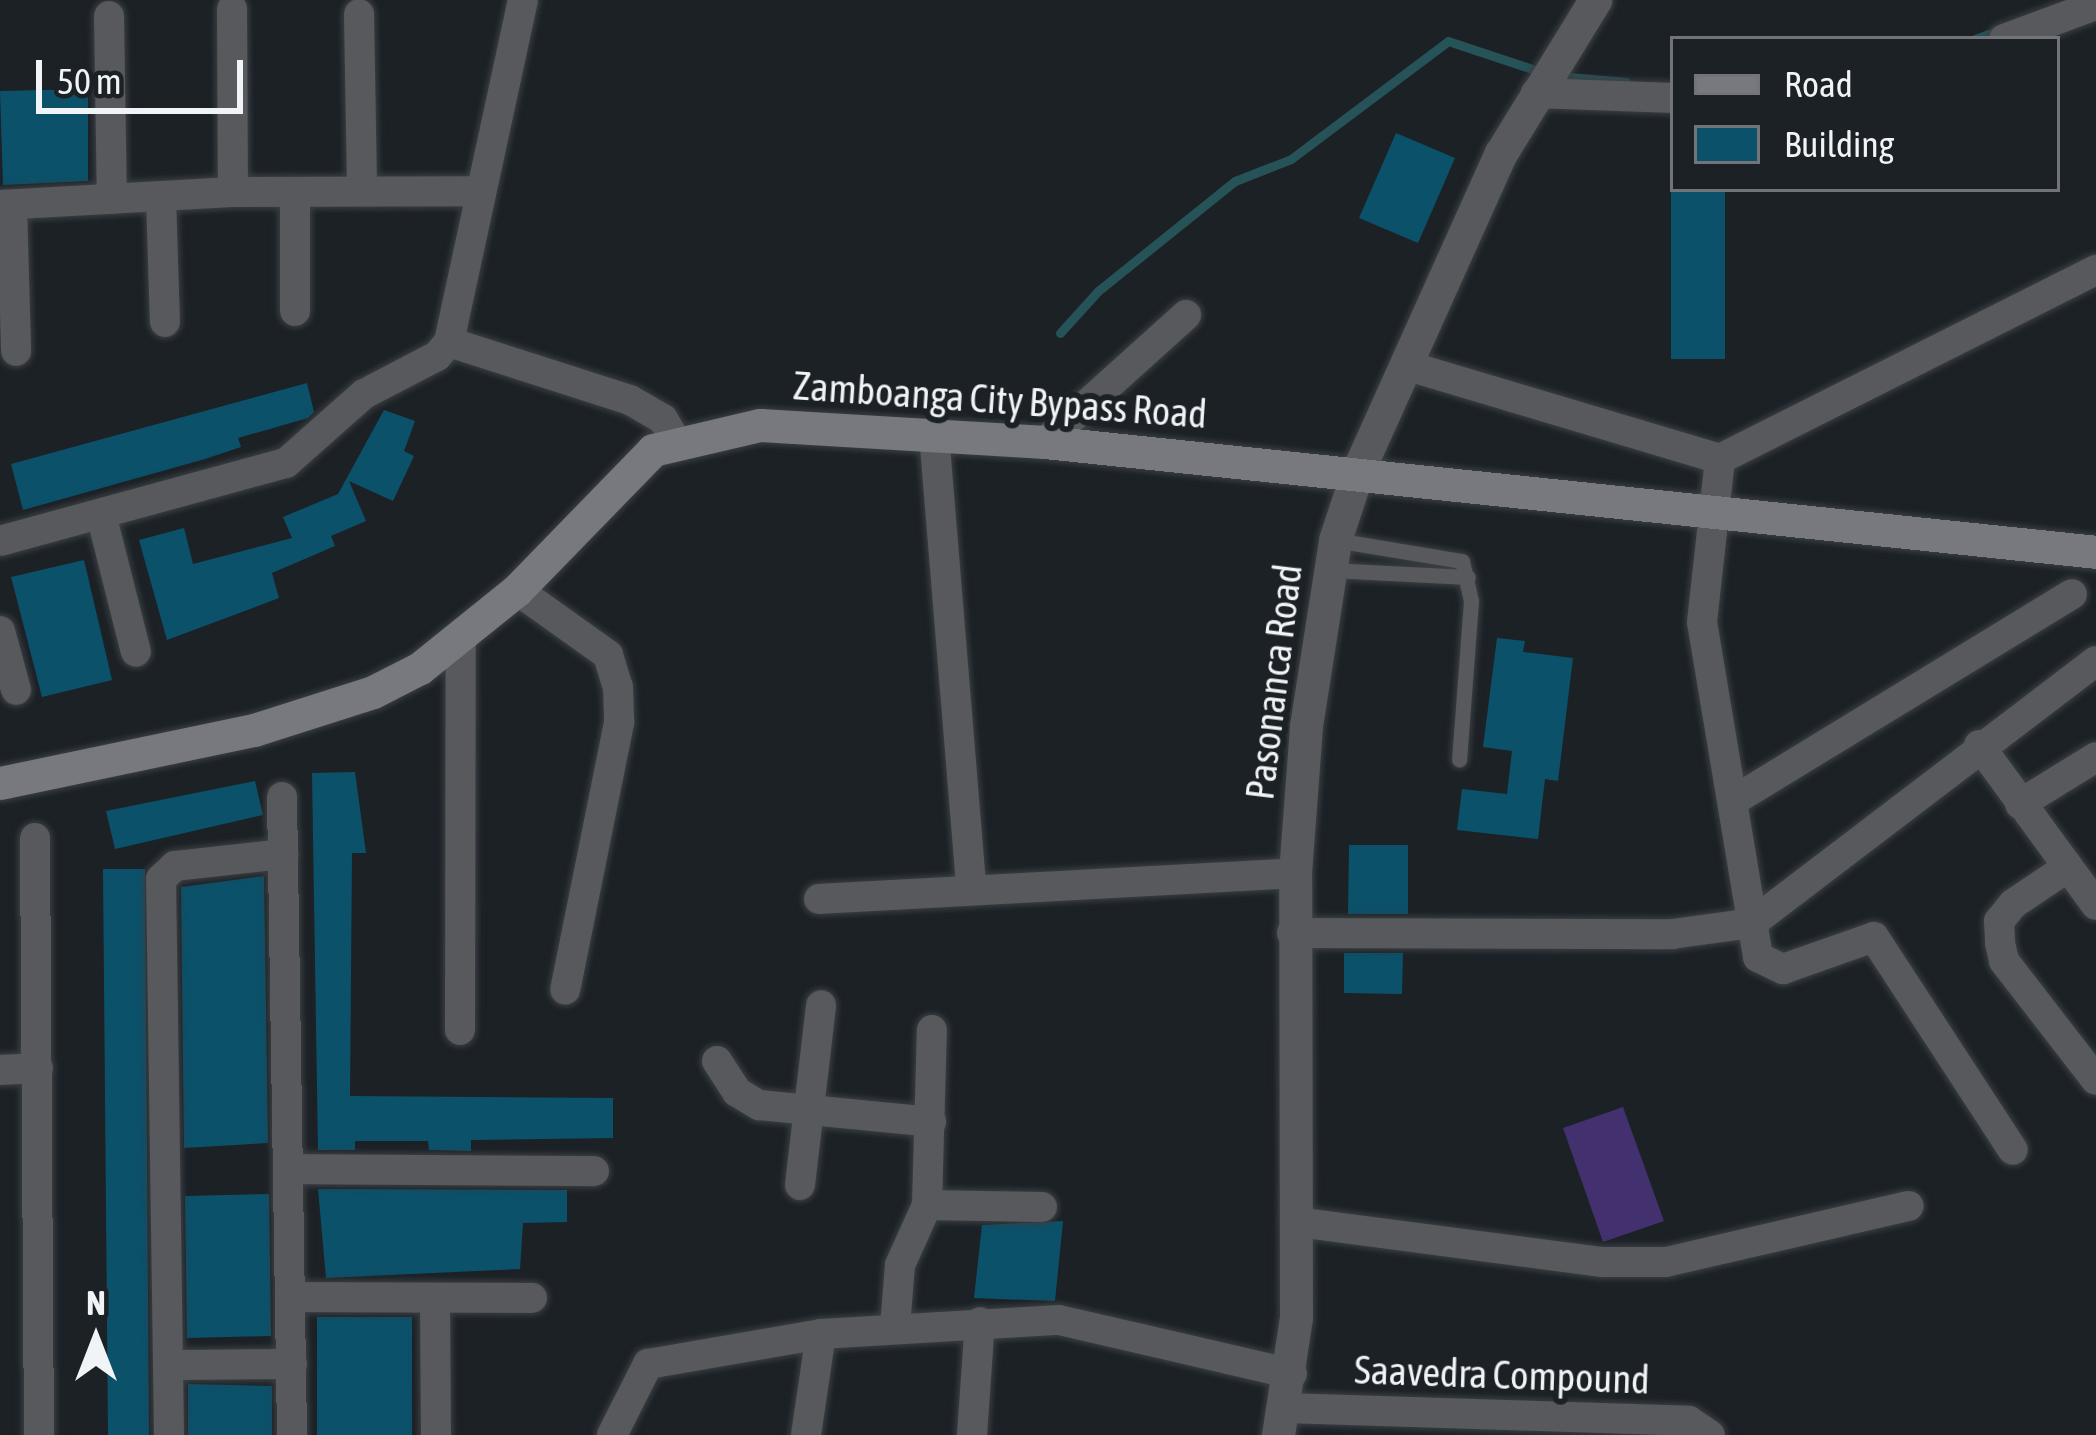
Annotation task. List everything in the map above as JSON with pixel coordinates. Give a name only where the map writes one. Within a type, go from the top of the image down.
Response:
[{"type":"main road","name":"Zamboanga City Bypass Road","points":[[0,783],[328,708],[420,668],[517,590],[631,466],[675,440],[760,425],[1045,442],[2096,552]]},
{"type":"street","points":[[0,541],[286,463],[364,394],[425,365],[448,342],[476,191],[523,0]]},
{"type":"street","name":"Pasonanca Road","points":[[1282,1421],[1292,1374],[1297,1222],[1294,873],[1333,555],[1357,473],[1536,93],[1594,0]]},
{"type":"street","points":[[2012,36],[2096,5]]},
{"type":"street","points":[[232,10],[233,192]]},
{"type":"street","points":[[359,14],[362,191]]},
{"type":"street","points":[[109,16],[112,199]]},
{"type":"street","points":[[1536,93],[1670,98]]},
{"type":"street","points":[[16,351],[6,205],[233,192],[476,191]]},
{"type":"street","points":[[295,194],[295,311]]},
{"type":"street","points":[[161,197],[165,322]]},
{"type":"street","points":[[1408,365],[1720,459],[2096,270]]},
{"type":"street","points":[[1045,442],[1103,381],[1186,315]]},
{"type":"street","points":[[448,342],[630,400],[663,418],[675,440]]},
{"type":"street","points":[[934,434],[971,884]]},
{"type":"street","points":[[1720,459],[1702,622],[1758,957],[1783,969],[1874,937],[2013,1150]]},
{"type":"street","points":[[101,514],[136,652]]},
{"type":"street","points":[[517,590],[608,655],[618,687],[619,723],[565,990]]},
{"type":"street","points":[[1733,801],[2072,594]]},
{"type":"street","points":[[0,631],[16,690]]},
{"type":"street","points":[[460,1030],[461,638]]},
{"type":"street","points":[[1292,933],[1672,934],[1752,923],[1979,745],[2096,662]]},
{"type":"street","points":[[1979,745],[2096,905]]},
{"type":"street","points":[[2020,804],[2096,757]]},
{"type":"street","points":[[282,796],[292,1169],[292,1435]]},
{"type":"street","points":[[35,838],[39,1435]]},
{"type":"street","points":[[169,1435],[161,878],[192,862],[283,854]]},
{"type":"street","points":[[2068,867],[2013,904],[1999,921],[2000,943],[2004,961],[2096,1080]]},
{"type":"street","points":[[818,899],[971,884],[1294,873]]},
{"type":"street","points":[[800,1185],[821,1005]]},
{"type":"street","points":[[896,1328],[900,1265],[927,1205],[932,1030]]},
{"type":"street","points":[[717,1061],[747,1101],[931,1121]]},
{"type":"street","points":[[0,1070],[38,1068]]},
{"type":"street","points":[[292,1169],[593,1172]]},
{"type":"street","points":[[927,1205],[1042,1207]]},
{"type":"street","points":[[1297,1222],[1602,1262],[1666,1262],[1909,1206]]},
{"type":"street","points":[[292,1297],[532,1298]]},
{"type":"street","points":[[435,1298],[436,1435]]},
{"type":"street","points":[[972,1435],[980,1322]]},
{"type":"street","points":[[612,1435],[647,1364],[821,1334],[980,1322],[1094,1325],[1292,1374]]},
{"type":"street","points":[[806,1435],[821,1334]]},
{"type":"street","points":[[168,1365],[292,1364]]},
{"type":"street","name":"Saavedra Compound","points":[[1282,1421],[1689,1421],[1710,1435]]},
{"type":"lane","points":[[1333,555],[1468,578]]},
{"type":"lane","points":[[1333,555],[1453,555],[1468,578],[1459,760]]},
{"type":"shaded area","points":[[1623,1107],[1664,1221],[1603,1242],[1563,1128]]},
{"type":"building","points":[[88,89],[88,181],[3,185],[0,91]]},
{"type":"building","points":[[1396,133],[1455,158],[1418,243],[1359,218]]},
{"type":"building","points":[[1671,192],[1725,192],[1725,359],[1671,359]]},
{"type":"building","points":[[307,383],[314,412],[308,418],[238,438],[241,447],[205,459],[23,510],[11,464]]},
{"type":"building","points":[[384,410],[415,421],[404,451],[414,456],[393,501],[349,481],[366,521],[331,536],[335,546],[272,573],[279,598],[167,640],[139,540],[184,528],[193,564],[292,538],[283,517],[338,494]]},
{"type":"building","points":[[84,560],[112,680],[42,697],[11,577]]},
{"type":"building","points":[[1497,638],[1525,641],[1523,652],[1573,658],[1558,781],[1545,779],[1538,839],[1457,830],[1462,789],[1507,794],[1512,751],[1483,747]]},
{"type":"building","points":[[355,772],[366,853],[352,853],[350,1096],[613,1098],[613,1138],[471,1140],[471,1151],[429,1150],[428,1141],[355,1141],[355,1150],[318,1150],[312,773]]},
{"type":"building","points":[[255,781],[263,815],[115,849],[106,811]]},
{"type":"building","points":[[1349,845],[1408,845],[1408,914],[1348,914]]},
{"type":"building","points":[[103,869],[145,869],[149,1435],[108,1435]]},
{"type":"building","points":[[264,876],[268,1143],[184,1148],[181,887]]},
{"type":"building","points":[[1344,953],[1403,953],[1402,994],[1344,993]]},
{"type":"building","points":[[318,1189],[567,1190],[567,1222],[523,1223],[520,1269],[326,1278]]},
{"type":"building","points":[[269,1194],[271,1336],[187,1338],[185,1196]]},
{"type":"building","points":[[1063,1221],[1055,1301],[974,1298],[982,1225]]},
{"type":"building","points":[[317,1317],[412,1317],[412,1435],[317,1435]]},
{"type":"building","points":[[188,1384],[272,1386],[272,1435],[188,1435]]},
{"type":"waterway","points":[[1983,36],[2000,30]]},
{"type":"waterway","points":[[1060,333],[1098,291],[1235,181],[1291,159],[1448,41],[1535,70]]},
{"type":"waterway","points":[[1568,77],[1626,82]]}]
